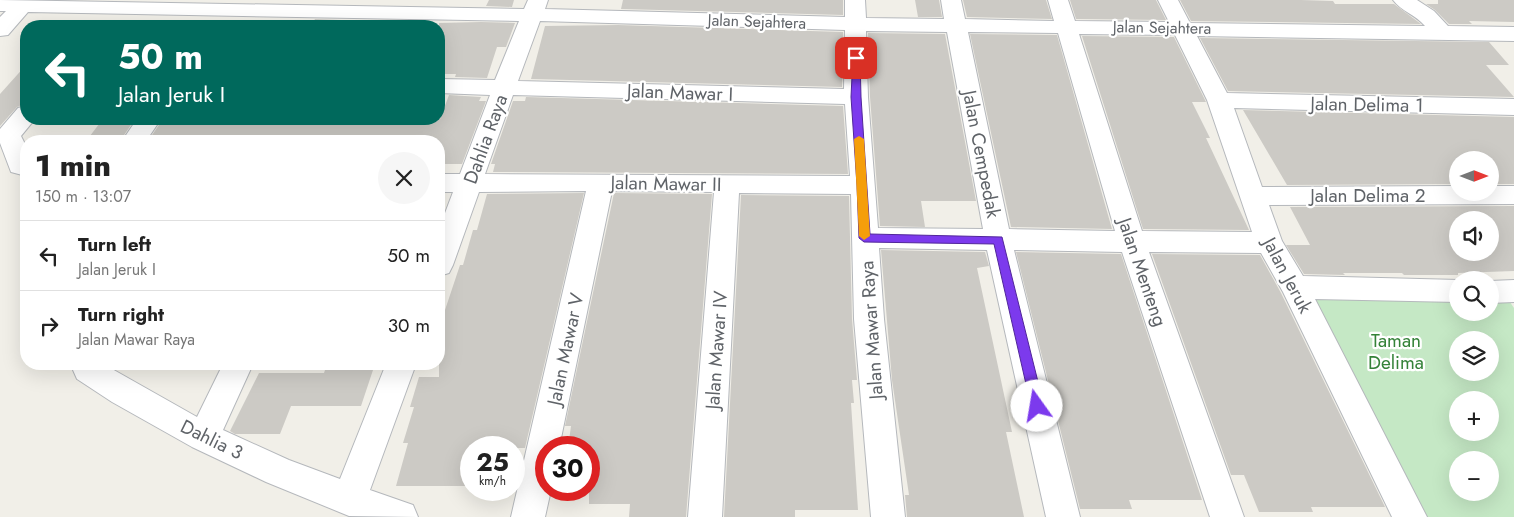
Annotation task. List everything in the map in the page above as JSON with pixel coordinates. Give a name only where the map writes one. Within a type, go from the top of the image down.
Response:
[{"type":"street","name":"Jalan Menteng","points":[[1058,0],[1132,241],[1228,517]]},
{"type":"street","name":"Jalan Jeruk","points":[[1168,0],[1219,100],[1269,243],[1295,287],[1410,517]]},
{"type":"street","points":[[1403,0],[1427,14],[1441,32]]},
{"type":"street","name":"Jalan Sejahtera","points":[[0,5],[120,8],[235,5],[953,12],[1066,26],[1514,34]]},
{"type":"street","points":[[0,30],[23,5]]},
{"type":"street","points":[[221,20],[235,5]]},
{"type":"street","name":"Dahlia Raya","points":[[445,249],[504,87],[536,7]]},
{"type":"street","points":[[109,20],[120,8]]},
{"type":"street","name":"Jalan Mawar Raya","points":[[856,12],[856,97],[863,185],[869,319],[888,517]]},
{"type":"street","name":"Jalan Cempedak","points":[[953,12],[961,42],[998,240],[1063,517]]},
{"type":"street","name":"Jalan Mawar I","points":[[445,86],[856,97]]},
{"type":"street","name":"Jalan Delima 1","points":[[1219,100],[1514,107]]},
{"type":"street","points":[[20,120],[4,135],[17,152],[20,166]]},
{"type":"street","name":"Jalan Mawar II","points":[[445,183],[601,182],[863,185]]},
{"type":"street","name":"Jalan Mawar V","points":[[528,517],[601,182]]},
{"type":"street","name":"Jalan Mawar IV","points":[[705,517],[727,183]]},
{"type":"street","name":"Jalan Delima 2","points":[[1252,196],[1514,195]]},
{"type":"street","points":[[864,238],[1269,243]]},
{"type":"street","points":[[1295,287],[1449,291]]},
{"type":"street","name":"Dahlia 3","points":[[88,370],[103,382],[203,437],[349,500],[401,517]]},
{"type":"street","points":[[203,437],[235,370]]},
{"type":"street","points":[[349,500],[399,370]]},
{"type":"green space","name":"Taman Delima","points":[[1295,287],[1449,291],[1449,321],[1499,321],[1499,292],[1503,292],[1514,308],[1514,517],[1410,517]]},
{"type":"building","points":[[489,0],[514,0],[512,7],[486,6]]},
{"type":"building","points":[[623,0],[843,0],[843,15],[621,9]]},
{"type":"building","points":[[915,0],[939,0],[942,17],[918,17]]},
{"type":"building","points":[[963,0],[1046,0],[1052,19],[967,17]]},
{"type":"building","points":[[1070,0],[1156,0],[1166,20],[1076,19]]},
{"type":"building","points":[[1180,0],[1301,0],[1333,1],[1335,4],[1394,4],[1421,24],[1191,21]]},
{"type":"building","points":[[1438,0],[1514,0],[1514,22],[1469,21],[1472,24],[1449,24],[1426,4],[1438,4]]},
{"type":"building","points":[[445,23],[515,23],[506,47],[497,47],[487,78],[455,77],[456,74],[445,74]]},
{"type":"building","points":[[618,25],[843,32],[842,87],[531,79],[545,26]]},
{"type":"building","points":[[868,33],[945,34],[976,201],[921,201],[925,227],[880,226],[870,97]]},
{"type":"building","points":[[970,34],[1057,35],[1112,229],[1011,227]]},
{"type":"building","points":[[1082,36],[1174,37],[1206,102],[1192,102],[1210,138],[1206,138],[1249,230],[1143,229]]},
{"type":"building","points":[[1200,38],[1489,42],[1509,65],[1486,65],[1514,97],[1228,91]]},
{"type":"building","points":[[20,72],[20,106],[0,126],[0,94]]},
{"type":"building","points":[[449,95],[481,97],[479,101],[486,101],[462,164],[445,164],[445,135],[152,135],[159,125],[445,125],[445,106]]},
{"type":"building","points":[[526,97],[843,106],[848,174],[493,172],[495,164],[491,164],[513,101],[525,101]]},
{"type":"building","points":[[1243,110],[1514,117],[1514,184],[1499,184],[1499,151],[1449,151],[1449,184],[1287,185]]},
{"type":"building","points":[[98,125],[131,125],[124,135],[91,135]]},
{"type":"building","points":[[584,193],[525,448],[525,436],[460,436],[460,486],[396,486],[408,443],[403,443],[414,407],[410,407],[419,377],[439,377],[439,370],[445,370],[445,310],[460,265],[463,265],[473,230],[477,230],[487,194]]},
{"type":"building","points":[[614,193],[712,194],[686,517],[629,517],[630,504],[589,504],[589,501],[600,501],[600,436],[570,436],[571,426],[565,426]]},
{"type":"building","points":[[741,195],[849,196],[852,319],[857,380],[852,380],[854,403],[851,403],[858,510],[795,510],[795,517],[724,517]]},
{"type":"building","points":[[1514,206],[1514,271],[1449,271],[1449,275],[1404,275],[1402,273],[1304,274],[1286,245],[1310,245],[1290,207]]},
{"type":"building","points":[[881,250],[985,252],[989,266],[977,268],[1012,432],[1006,432],[1024,517],[907,517],[905,495],[909,495],[892,380]]},
{"type":"building","points":[[1016,252],[1121,254],[1202,500],[1129,500],[1132,509],[1080,509]]},
{"type":"building","points":[[1152,254],[1260,255],[1281,293],[1385,507],[1311,507],[1313,512],[1259,512],[1244,475],[1231,475]]},
{"type":"building","points":[[325,370],[373,370],[361,406],[291,406],[280,434],[235,434],[230,431],[259,373],[324,373]]},
{"type":"slow traffic","points":[[859,139],[863,185],[864,236]]},
{"type":"route","points":[[856,58],[856,97],[863,185],[864,238],[998,240],[1037,406]]}]
